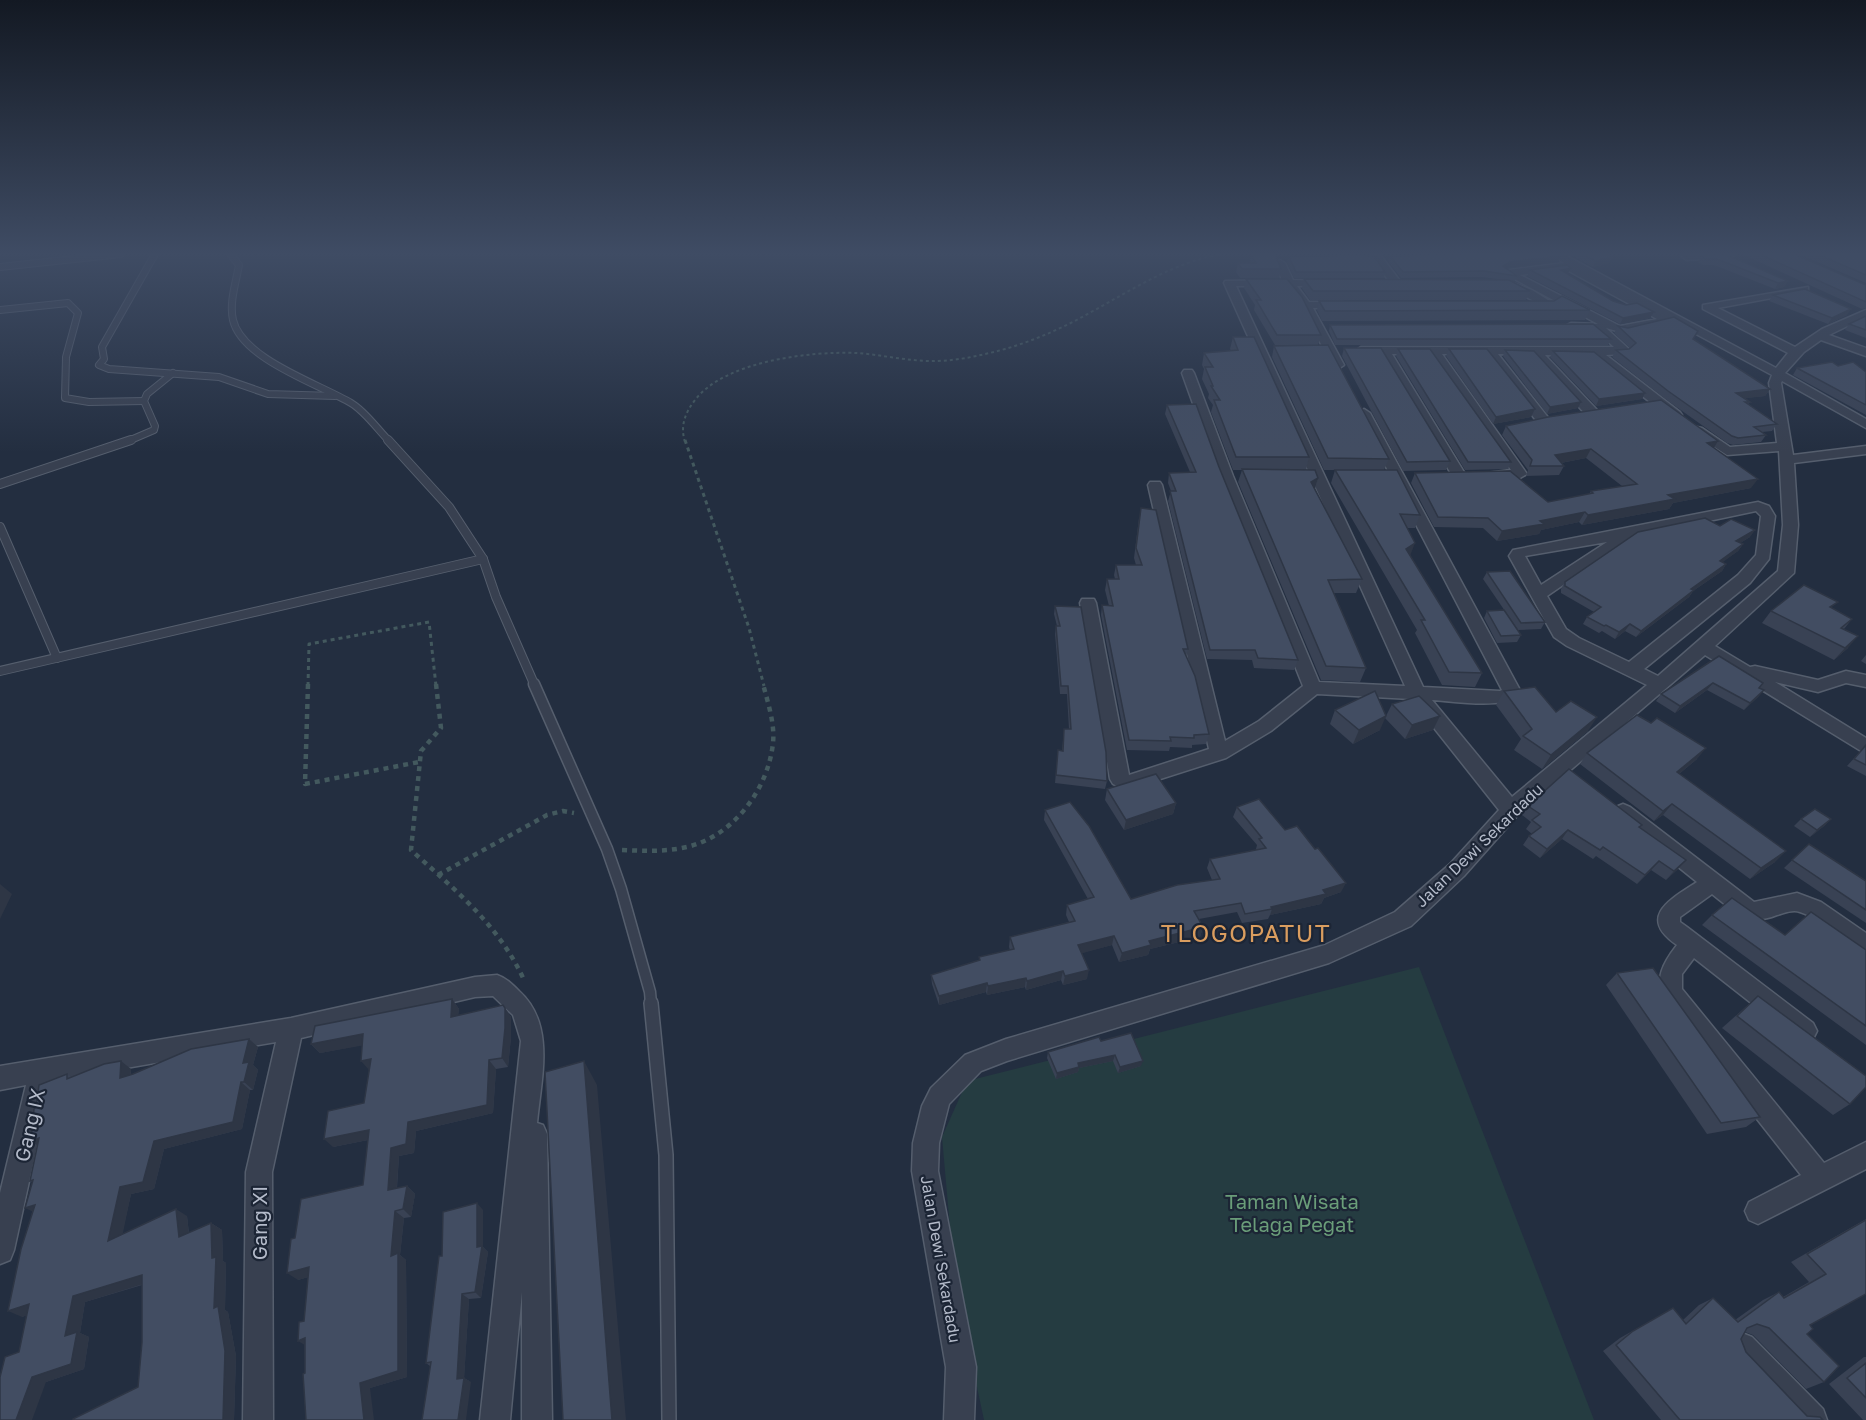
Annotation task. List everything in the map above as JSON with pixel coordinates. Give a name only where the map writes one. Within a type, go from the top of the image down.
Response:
[{"type":"street","points":[[1249,320],[1266,351],[1318,476],[1417,694],[1511,810]]},
{"type":"street","points":[[1318,320],[1335,351],[1346,380]]},
{"type":"street","points":[[1600,320],[1624,330],[1666,320]]},
{"type":"street","points":[[1668,320],[1866,424]]},
{"type":"street","points":[[1673,320],[1776,378]]},
{"type":"street","points":[[1733,320],[1795,352]]},
{"type":"street","points":[[1776,378],[1795,352],[1852,320]]},
{"type":"street","points":[[1335,351],[1596,352],[1624,350],[1598,327],[1563,326]]},
{"type":"street","points":[[1821,336],[1866,352]]},
{"type":"street","points":[[1433,350],[1494,431],[1520,474],[1440,477]]},
{"type":"street","points":[[1490,351],[1543,420]]},
{"type":"street","points":[[1386,352],[1460,477]]},
{"type":"street","points":[[1536,352],[1599,413],[1573,416]]},
{"type":"street","points":[[1596,352],[1658,403],[1727,451],[1786,453],[1866,450]]},
{"type":"street","points":[[1188,373],[1232,476],[1313,688]]},
{"type":"street","name":"Jalan Dewi Sekardadu","points":[[960,1420],[962,1367],[925,1171],[926,1143],[934,1106],[951,1083],[973,1063],[1006,1050],[1329,953],[1403,919],[1458,870],[1511,810],[1704,647],[1786,573],[1790,519],[1786,453],[1776,378]]},
{"type":"street","points":[[1088,603],[1120,779],[1126,783],[1132,783],[1219,753],[1265,726],[1313,688],[1503,697],[1512,692],[1405,477],[1357,399]]},
{"type":"street","points":[[1636,407],[1658,403]]},
{"type":"street","points":[[1376,477],[1405,477]]},
{"type":"street","points":[[1155,485],[1219,753]]},
{"type":"street","points":[[1631,670],[1744,579],[1764,556],[1768,516],[1761,507],[1518,553],[1517,556],[1560,633],[1566,638],[1631,670],[1660,684]]},
{"type":"street","points":[[1720,514],[1766,536]]},
{"type":"street","points":[[1538,595],[1630,533]]},
{"type":"street","points":[[1704,647],[1742,668],[1866,747]]},
{"type":"street","points":[[1742,668],[1818,686],[1846,677],[1866,681]]},
{"type":"street","points":[[1563,764],[1581,779]]},
{"type":"street","points":[[1609,801],[1747,909],[1756,913],[1787,902],[1807,906],[1866,945]]},
{"type":"street","points":[[1711,883],[1670,912],[1669,925],[1820,1043]]},
{"type":"street","points":[[1692,943],[1669,975],[1667,984],[1672,994],[1821,1179]]},
{"type":"street","points":[[0,1078],[291,1029],[475,987],[497,985],[522,1009],[533,1041],[537,1420]]},
{"type":"street","name":"Gang XI","points":[[258,1420],[259,1172],[291,1029]]},
{"type":"street","points":[[495,1420],[533,1041]]},
{"type":"street","name":"Gang IX","points":[[0,1250],[41,1071]]},
{"type":"street","points":[[1758,1211],[1866,1155]]},
{"type":"street","points":[[1742,1347],[1812,1420]]},
{"type":"lane","points":[[76,320],[66,357],[65,398],[89,402],[144,401]]},
{"type":"lane","points":[[117,320],[102,347],[104,359],[99,365],[109,369],[219,377],[268,394],[337,396]]},
{"type":"lane","points":[[232,320],[238,333],[256,351],[294,375],[353,404],[449,507],[483,560],[496,597],[607,849],[621,889],[650,992],[666,1155],[669,1420]]},
{"type":"lane","points":[[0,484],[149,434],[155,426],[144,401],[147,394],[173,373]]},
{"type":"lane","points":[[0,527],[57,658]]},
{"type":"lane","points":[[0,671],[483,560]]},
{"type":"path","points":[[607,849],[661,851],[688,847],[716,835],[747,810],[765,773],[772,743],[771,715],[750,628],[716,537],[682,431],[682,420],[686,408],[697,394],[709,384],[745,370],[801,357],[844,353],[911,362],[982,357],[1073,320]]},
{"type":"path","points":[[419,762],[305,784],[309,644],[429,621],[441,728],[421,751],[411,850],[490,922],[508,946],[518,963],[527,988],[522,1009]]},
{"type":"path","points":[[438,875],[547,815],[563,811],[576,813],[581,819]]},
{"type":"green space","name":"Taman Wisata Telaga Pegat","points":[[1419,967],[1594,1420],[984,1420],[955,1284],[942,1137],[967,1081]]},
{"type":"building","points":[[1268,320],[1314,320],[1321,335],[1277,335]]},
{"type":"building","points":[[1660,320],[1680,320],[1698,331],[1693,339],[1770,389],[1736,393],[1777,424],[1754,427],[1766,435],[1738,438],[1732,436],[1668,391],[1616,350],[1629,349],[1636,343],[1618,326],[1628,328]]},
{"type":"building","points":[[1857,320],[1866,320],[1866,330],[1849,324]]},
{"type":"building","points":[[1593,324],[1611,339],[1337,339],[1330,325]]},
{"type":"building","points":[[1233,337],[1254,337],[1309,457],[1236,457],[1214,400],[1220,400],[1211,386],[1213,386],[1205,367],[1213,367],[1204,353],[1238,350]]},
{"type":"building","points":[[1328,345],[1389,459],[1328,458],[1274,346]]},
{"type":"building","points":[[1344,348],[1381,348],[1450,461],[1407,462]]},
{"type":"building","points":[[1398,349],[1430,349],[1511,462],[1468,462]]},
{"type":"building","points":[[1449,349],[1487,349],[1535,409],[1496,417]]},
{"type":"building","points":[[1505,350],[1534,351],[1581,402],[1550,407]]},
{"type":"building","points":[[1553,351],[1594,352],[1645,393],[1599,399]]},
{"type":"building","points":[[1832,362],[1838,366],[1853,362],[1866,372],[1866,405],[1797,368]]},
{"type":"building","points":[[1661,400],[1718,441],[1707,443],[1758,479],[1668,495],[1675,499],[1588,515],[1585,512],[1540,521],[1544,524],[1502,531],[1488,518],[1438,517],[1415,473],[1510,471],[1548,502],[1593,493],[1591,491],[1637,484],[1591,449],[1555,455],[1564,466],[1530,466],[1532,460],[1506,426],[1548,417]]},
{"type":"building","points":[[1196,404],[1219,467],[1298,660],[1258,658],[1255,650],[1210,650],[1170,491],[1176,491],[1169,473],[1196,472],[1167,405]]},
{"type":"building","points":[[1242,469],[1315,470],[1318,478],[1311,482],[1362,579],[1328,580],[1366,668],[1326,666]]},
{"type":"building","points":[[1335,470],[1397,470],[1420,515],[1400,514],[1415,543],[1406,549],[1482,673],[1449,672],[1421,620],[1425,620]]},
{"type":"building","points":[[1141,508],[1156,510],[1188,649],[1183,649],[1195,676],[1209,734],[1194,735],[1194,738],[1170,737],[1171,741],[1129,740],[1102,605],[1113,606],[1107,579],[1119,579],[1116,565],[1142,565],[1136,548]]},
{"type":"building","points":[[1705,518],[1720,526],[1731,519],[1755,530],[1736,541],[1743,544],[1720,561],[1726,564],[1691,589],[1694,590],[1641,631],[1630,624],[1619,632],[1587,617],[1601,607],[1565,586],[1565,582],[1638,532]]},
{"type":"building","points":[[1510,571],[1545,622],[1521,623],[1487,572]]},
{"type":"building","points":[[1804,585],[1838,602],[1830,607],[1852,619],[1841,628],[1858,636],[1845,648],[1771,611]]},
{"type":"building","points":[[1055,606],[1081,607],[1106,752],[1107,781],[1056,775],[1058,750],[1063,751],[1064,729],[1071,729],[1068,686],[1061,686],[1056,626],[1060,626]]},
{"type":"building","points":[[1504,610],[1521,635],[1501,636],[1487,611]]},
{"type":"building","points":[[1719,656],[1763,683],[1759,688],[1764,690],[1750,703],[1713,683],[1680,706],[1661,694]]},
{"type":"building","points":[[1535,687],[1556,712],[1571,701],[1597,717],[1551,755],[1523,736],[1532,729],[1504,691]]},
{"type":"building","points":[[1375,691],[1386,716],[1359,730],[1335,710]]},
{"type":"building","points":[[1419,696],[1440,716],[1412,725],[1392,704]]},
{"type":"building","points":[[1637,715],[1651,723],[1657,718],[1706,748],[1677,772],[1786,851],[1761,868],[1672,804],[1663,811],[1587,753]]},
{"type":"building","points":[[1866,745],[1866,765],[1854,759]]},
{"type":"building","points":[[1569,769],[1642,825],[1639,827],[1686,860],[1674,871],[1659,861],[1645,875],[1603,847],[1600,850],[1568,830],[1547,849],[1529,836],[1541,827],[1532,820],[1540,814],[1528,806]]},
{"type":"building","points":[[1156,774],[1176,803],[1126,820],[1107,789]]},
{"type":"building","points":[[1259,799],[1285,830],[1297,826],[1346,883],[1323,890],[1326,894],[1245,914],[1241,903],[1194,911],[1203,927],[1149,941],[1151,945],[1122,953],[1114,936],[1078,945],[1089,970],[1065,976],[1063,971],[1027,981],[1026,978],[988,986],[987,983],[939,996],[931,975],[980,960],[979,957],[1014,949],[1010,937],[1075,921],[1067,905],[1094,897],[1045,810],[1070,802],[1089,826],[1131,899],[1177,885],[1220,879],[1210,859],[1266,848],[1259,839],[1262,838],[1237,807]]},
{"type":"building","points":[[1815,809],[1831,819],[1817,830],[1801,819]]},
{"type":"building","points":[[1809,844],[1866,881],[1866,910],[1792,860]]},
{"type":"building","points":[[1732,898],[1785,935],[1811,912],[1866,950],[1866,1026],[1712,915]]},
{"type":"building","points":[[1653,968],[1760,1117],[1721,1123],[1617,973]]},
{"type":"building","points":[[1758,996],[1866,1076],[1866,1087],[1850,1104],[1737,1016]]},
{"type":"building","points":[[452,999],[451,1017],[503,1005],[505,1028],[502,1058],[489,1060],[487,1105],[408,1122],[406,1144],[391,1148],[388,1190],[407,1186],[403,1209],[395,1211],[391,1256],[398,1253],[398,1371],[360,1383],[364,1420],[306,1420],[303,1374],[305,1373],[305,1338],[298,1341],[299,1322],[304,1321],[309,1267],[287,1273],[291,1239],[295,1238],[301,1199],[363,1185],[369,1130],[324,1139],[328,1111],[364,1103],[371,1059],[361,1061],[363,1034],[311,1044],[315,1026]]},
{"type":"building","points":[[1131,1033],[1143,1061],[1120,1067],[1115,1055],[1078,1063],[1079,1067],[1057,1073],[1048,1052],[1099,1037],[1101,1041]]},
{"type":"building","points":[[249,1039],[243,1063],[249,1062],[244,1082],[241,1082],[233,1122],[154,1141],[143,1182],[120,1187],[108,1241],[176,1209],[179,1237],[211,1223],[212,1258],[216,1257],[214,1308],[218,1306],[225,1351],[223,1420],[73,1420],[138,1387],[142,1342],[142,1275],[73,1296],[65,1336],[77,1332],[71,1364],[32,1377],[16,1420],[0,1420],[0,1377],[5,1357],[19,1352],[29,1304],[8,1311],[21,1249],[35,1205],[25,1208],[33,1180],[30,1181],[39,1138],[31,1141],[39,1085],[67,1074],[67,1079],[104,1064],[121,1061],[120,1078],[191,1049]]},
{"type":"building","points":[[584,1061],[612,1420],[563,1420],[545,1072]]},
{"type":"building","points":[[477,1203],[477,1247],[482,1246],[475,1292],[462,1294],[457,1379],[464,1378],[458,1420],[422,1420],[431,1362],[426,1363],[439,1256],[442,1256],[443,1212]]},
{"type":"building","points":[[1866,1220],[1866,1294],[1810,1325],[1813,1329],[1807,1334],[1839,1366],[1824,1382],[1769,1328],[1757,1324],[1747,1328],[1741,1339],[1746,1352],[1807,1416],[1820,1417],[1823,1420],[1680,1420],[1616,1345],[1633,1331],[1673,1308],[1686,1324],[1713,1298],[1738,1322],[1779,1292],[1784,1298],[1826,1274],[1807,1254]]},
{"type":"building","points":[[1866,1363],[1866,1398],[1847,1378]]},
{"type":"district","name":"TLOGOPATUT","points":[[1246,932]]}]
